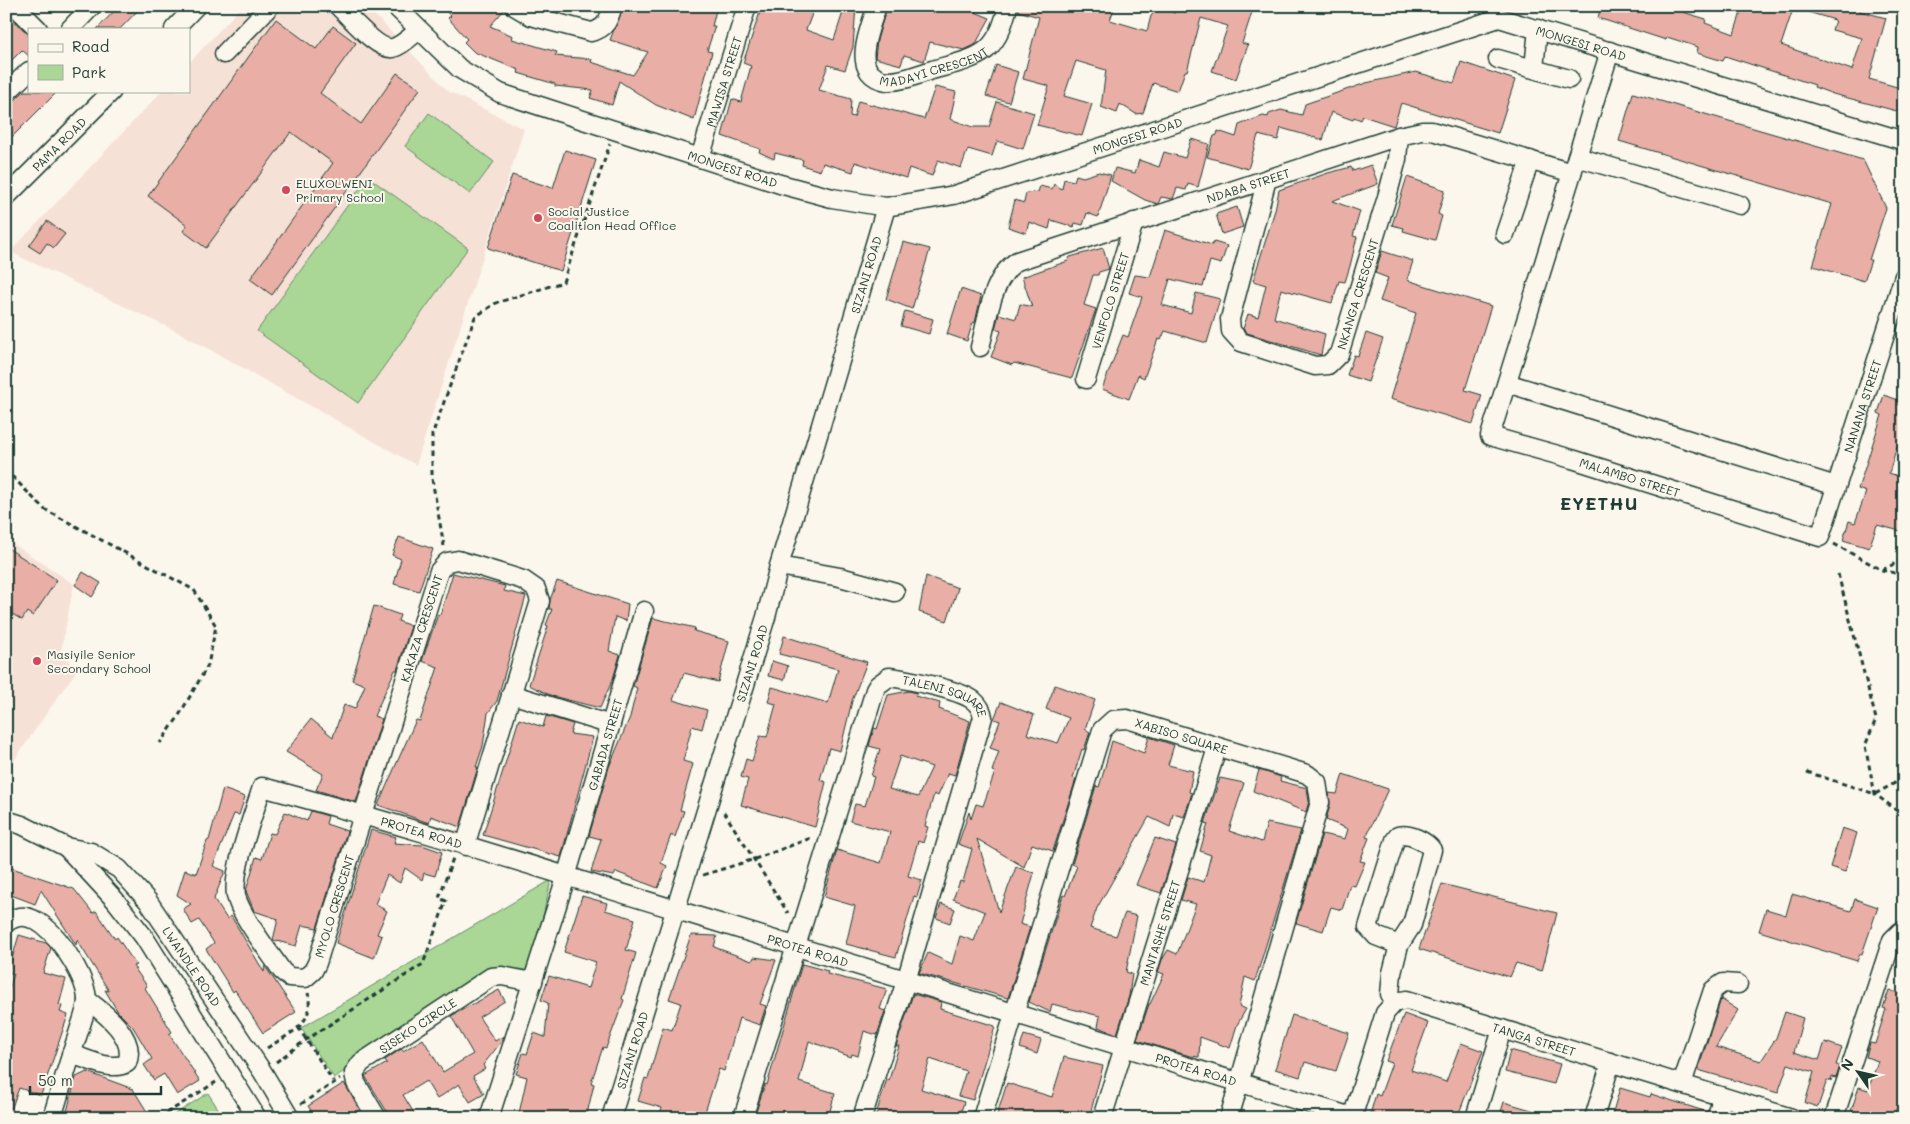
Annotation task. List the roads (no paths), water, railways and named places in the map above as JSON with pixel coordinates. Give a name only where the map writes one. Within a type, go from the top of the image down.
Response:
[{"type":"street","points":[[15,6],[37,28]]},
{"type":"street","points":[[71,28],[92,6]]},
{"type":"street","points":[[175,28],[196,6]]},
{"type":"street","points":[[224,54],[270,6]]},
{"type":"street","points":[[338,6],[379,44],[391,48],[401,45],[419,30]]},
{"type":"street","name":"MONGESI ROAD","points":[[394,6],[460,69],[500,93],[614,132],[780,184],[832,198],[886,207],[954,195],[1500,12],[1538,29],[1904,141]]},
{"type":"street","points":[[514,6],[531,16],[592,32],[601,30],[607,23],[613,6]]},
{"type":"street","name":"MAWISA STREET","points":[[700,158],[747,6]]},
{"type":"street","name":"MADAYI CRESCENT","points":[[877,6],[865,44],[864,58],[868,69],[876,76],[888,81],[921,73],[984,51],[995,41],[1008,6]]},
{"type":"street","points":[[1534,68],[1538,29]]},
{"type":"street","name":"MALAMBO STREET","points":[[1610,51],[1490,436],[1572,459],[1820,537]]},
{"type":"street","points":[[1498,60],[1534,68],[1569,79]]},
{"type":"street","points":[[6,93],[28,71]]},
{"type":"street","name":"PAMA ROAD","points":[[6,197],[111,92]]},
{"type":"street","name":"NDABA STREET","points":[[980,347],[999,282],[1009,266],[1017,261],[1422,130],[1432,131],[1530,160],[1574,165],[1740,205]]},
{"type":"street","name":"NKANGA CRESCENT","points":[[1268,179],[1230,319],[1231,331],[1241,342],[1315,366],[1328,365],[1339,354],[1387,197],[1397,159],[1399,136]]},
{"type":"street","points":[[1505,234],[1530,160]]},
{"type":"street","name":"SIZANI ROAD","points":[[611,1118],[760,636],[886,207]]},
{"type":"street","name":"VENFOLO STREET","points":[[1086,379],[1134,222]]},
{"type":"street","name":"NANANA STREET","points":[[1820,537],[1836,486],[1897,321],[1904,276]]},
{"type":"street","points":[[1507,383],[1836,486]]},
{"type":"street","name":"KAKAZA CRESCENT","points":[[362,814],[439,571],[447,562],[458,560],[523,580],[536,589],[540,601],[462,845]]},
{"type":"street","points":[[779,566],[840,577],[895,592]]},
{"type":"street","name":"GABADA STREET","points":[[566,877],[644,612]]},
{"type":"street","name":"TALENI SQUARE","points":[[743,1118],[875,690],[883,680],[889,677],[906,679],[968,698],[979,705],[983,717],[906,980],[862,1118]]},
{"type":"street","points":[[511,694],[611,725]]},
{"type":"street","name":"XABISO SQUARE","points":[[982,1118],[1102,730],[1113,720],[1127,719],[1216,748],[1307,774],[1317,782],[1320,802],[1229,1118]]},
{"type":"street","name":"MANTASHE STREET","points":[[1102,1118],[1216,748]]},
{"type":"street","name":"PROTEA ROAD","points":[[305,978],[289,977],[282,971],[236,896],[235,882],[262,787],[362,814],[1352,1117]]},
{"type":"street","name":"MYOLO CRESCENT","points":[[305,978],[313,972],[317,963],[362,814]]},
{"type":"street","name":"LWANDLE ROAD","points":[[6,820],[22,825],[66,847],[91,852],[119,870],[148,901],[262,1071],[293,1113]]},
{"type":"street","points":[[1352,1117],[1385,1013],[1395,1002],[1390,994],[1389,985],[1399,945],[1412,925],[1432,850],[1424,842],[1402,835],[1398,836],[1395,840],[1368,927],[1376,936],[1399,945]]},
{"type":"street","name":"LWANDLE ROAD","points":[[66,847],[115,900],[144,937],[257,1118]]},
{"type":"street","points":[[490,1118],[566,877]]},
{"type":"street","points":[[6,923],[15,917],[24,916],[35,920],[48,929],[78,971],[87,1000],[52,1118]]},
{"type":"street","points":[[1834,1118],[1892,940],[1900,932],[1904,932]]},
{"type":"street","name":"SISEKO CIRCLE","points":[[377,1118],[356,1083],[354,1073],[361,1063],[491,977],[502,976],[533,982]]},
{"type":"street","points":[[1682,1084],[1713,990],[1723,983],[1738,984]]},
{"type":"street","points":[[71,1054],[113,1067],[120,1067],[127,1063],[130,1056],[130,1048],[116,1027],[106,1014],[87,1000]]},
{"type":"street","name":"TANGA STREET","points":[[1395,1002],[1407,1000],[1792,1118]]},
{"type":"street","points":[[1475,1118],[1502,1029]]},
{"type":"street","points":[[1594,1118],[1611,1062]]},
{"type":"street","points":[[1716,1118],[1723,1096]]},
{"type":"place","name":"ELUXOLWENI Primary School","points":[[286,190]]},
{"type":"place","name":"Social Justice Coalition Head Office","points":[[538,218]]},
{"type":"place","name":"Masiyile Senior Secondary School","points":[[37,661]]},
{"type":"district","name":"EYETHU","points":[[1599,503]]}]
